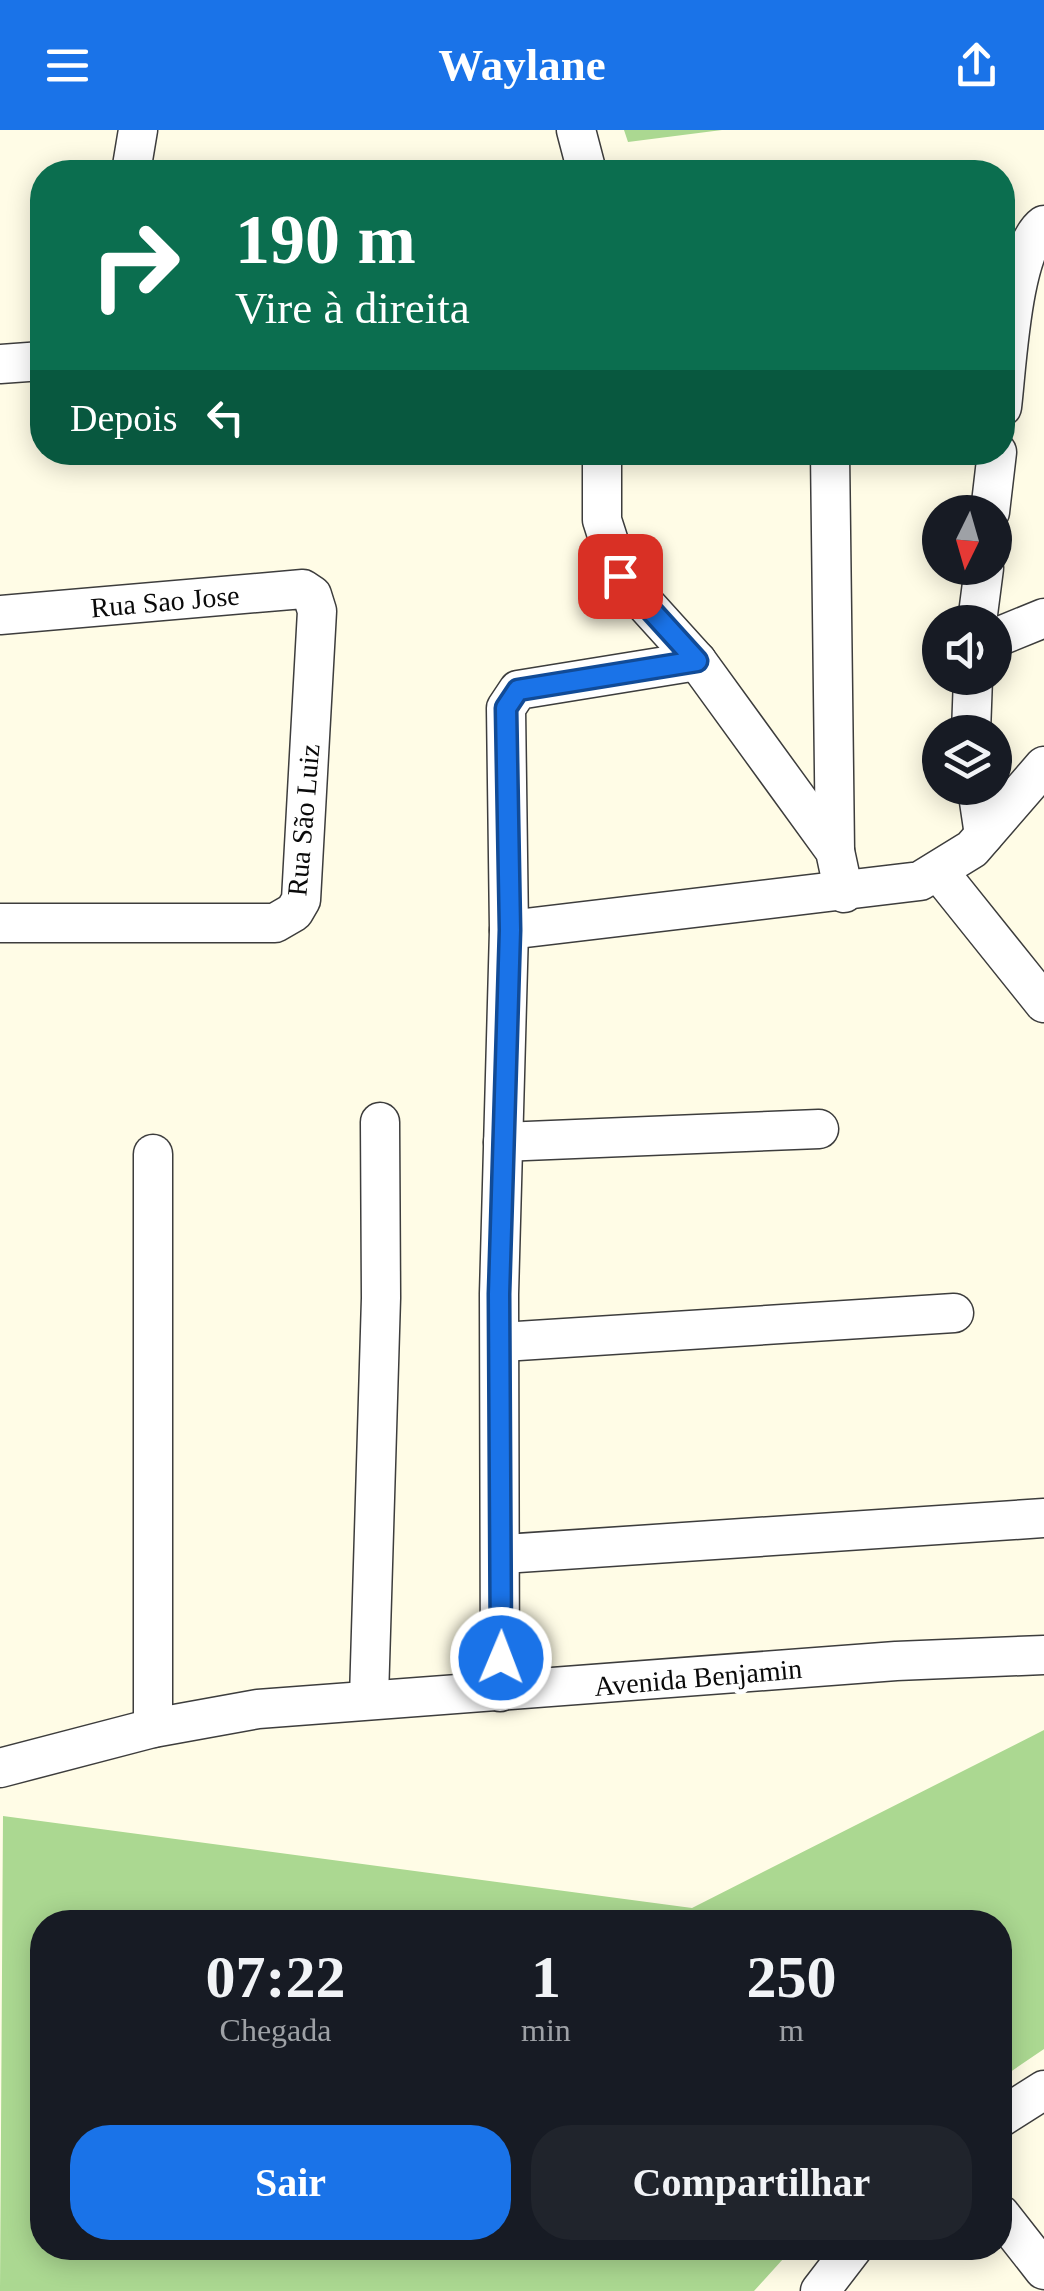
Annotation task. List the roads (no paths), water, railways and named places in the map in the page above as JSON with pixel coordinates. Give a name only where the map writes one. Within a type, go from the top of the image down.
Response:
[{"type":"street","points":[[134,160],[138,130]]},
{"type":"street","points":[[576,130],[584,160]]},
{"type":"street","points":[[1015,317],[1029,245],[1044,226]]},
{"type":"street","points":[[0,364],[30,363]]},
{"type":"street","points":[[602,465],[602,520],[620,576],[697,661],[834,851]]},
{"type":"street","points":[[830,465],[834,851],[844,893]]},
{"type":"street","points":[[992,495],[995,465]]},
{"type":"street","name":"Rua Sao Jose","points":[[0,616],[304,589],[312,595],[317,611]]},
{"type":"street","name":"Rua São Luiz","points":[[0,923],[275,923],[294,912],[301,900],[317,611]]},
{"type":"street","points":[[1012,631],[1044,618]]},
{"type":"street","points":[[500,1692],[499,1294],[510,930],[506,708],[518,690],[697,661]]},
{"type":"street","points":[[510,930],[920,882],[940,872],[984,835],[1044,766]]},
{"type":"street","points":[[980,805],[984,835]]},
{"type":"street","points":[[940,872],[1044,1003]]},
{"type":"street","points":[[368,1698],[381,1298],[380,1122]]},
{"type":"street","points":[[503,1142],[820,1129]]},
{"type":"street","points":[[153,1154],[154,1728]]},
{"type":"street","points":[[502,1342],[954,1314]]},
{"type":"street","points":[[502,1554],[1044,1518]]},
{"type":"street","name":"Avenida Benjamin","points":[[0,1768],[154,1728],[258,1709],[896,1661],[1044,1656]]},
{"type":"street","points":[[1012,2110],[1044,2090]]},
{"type":"street","points":[[1012,2229],[1044,2270]]},
{"type":"street","points":[[820,2291],[844,2260]]}]
